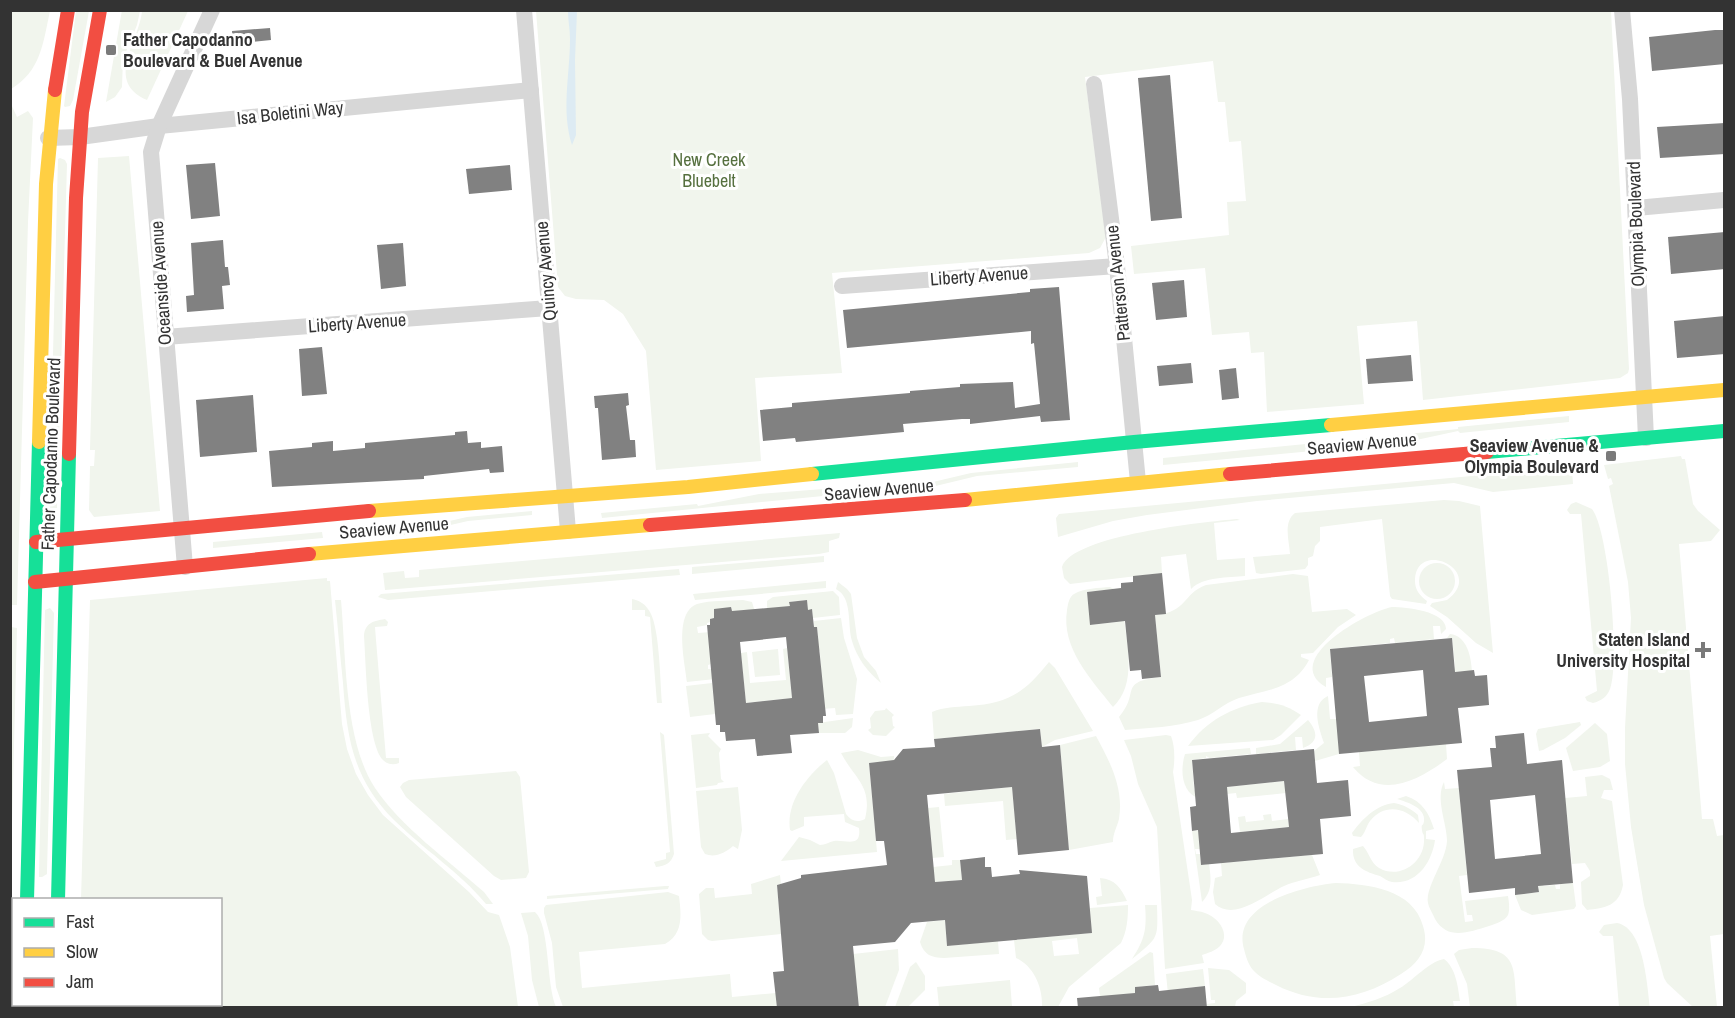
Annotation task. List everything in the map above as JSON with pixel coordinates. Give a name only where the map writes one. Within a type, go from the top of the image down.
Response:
[{"type":"street","name":"Father Capodanno Boulevard","points":[[27,898],[48,138],[68,10]]},
{"type":"street","name":"Father Capodanno Boulevard","points":[[58,898],[75,227],[80,137],[89,66],[100,10]]},
{"type":"street","name":"Oceanside Avenue","points":[[185,567],[152,152],[159,126],[212,10]]},
{"type":"street","name":"Quincy Avenue","points":[[524,10],[568,531]]},
{"type":"street","name":"Olympia Boulevard","points":[[1622,10],[1630,99],[1646,438]]},
{"type":"street","name":"Patterson Avenue","points":[[1094,84],[1117,266],[1138,482]]},
{"type":"street","name":"Isa Boletini Way","points":[[48,138],[80,137],[159,126],[531,90]]},
{"type":"street","points":[[1636,208],[1725,200]]},
{"type":"street","name":"Liberty Avenue","points":[[842,286],[1117,266]]},
{"type":"street","name":"Liberty Avenue","points":[[165,337],[549,308]]},
{"type":"street","name":"Seaview Avenue","points":[[36,542],[566,495],[688,487],[848,481],[1134,442],[1725,390]]},
{"type":"street","name":"Seaview Avenue","points":[[35,582],[345,550],[851,510],[1138,482],[1725,431]]},
{"type":"street","points":[[848,481],[851,510]]},
{"type":"green space","points":[[122,10],[140,11],[137,25],[123,59],[122,87],[115,97],[106,102]]},
{"type":"green space","points":[[10,11],[50,11],[35,65],[21,82],[11,89]]},
{"type":"green space","points":[[76,11],[89,11],[73,100],[70,106],[65,107],[64,106]]},
{"type":"green space","points":[[142,11],[188,11],[147,100],[134,92],[128,82],[126,72],[127,60]]},
{"type":"green space","name":"New Creek Bluebelt","points":[[536,11],[1611,11],[1628,373],[1620,378],[1423,400],[1417,321],[1357,326],[1364,404],[1267,412],[1264,352],[1251,353],[1249,332],[1212,335],[1205,268],[1134,274],[1131,246],[1229,235],[1227,202],[1246,201],[1241,141],[1229,142],[1225,102],[1218,102],[1213,61],[1085,77],[1106,237],[1100,248],[1089,253],[832,273],[842,373],[755,378],[761,461],[656,470],[646,351],[623,314],[604,300],[576,299],[565,296],[558,287]]},
{"type":"green space","points":[[11,104],[17,117],[28,111],[33,118],[17,605],[11,605]]},
{"type":"green space","points":[[129,156],[160,511],[94,517],[89,510],[90,466],[94,466],[95,450],[90,450],[98,158]]},
{"type":"green space","points":[[60,158],[67,164],[57,508],[49,510],[58,159]]},
{"type":"green space","points":[[1569,416],[1569,422],[1460,433],[1458,431],[1407,442],[1163,465],[1163,458]]},
{"type":"green space","points":[[1681,456],[1685,459],[1693,504],[1720,530],[1711,541],[1679,544],[1702,819],[1713,819],[1717,836],[1724,835],[1724,934],[1710,936],[1717,1007],[1693,1007],[1667,983],[1644,905],[1631,827],[1625,764],[1631,618],[1628,582],[1609,486],[1613,484],[1611,478],[1608,479],[1604,465]]},
{"type":"green space","points":[[1078,462],[1078,467],[977,476],[919,490],[866,494],[866,490],[916,486],[971,473]]},
{"type":"green space","points":[[1568,467],[1572,470],[1573,484],[1493,492],[1454,483],[1257,501],[1113,521],[1058,537],[1056,518],[1059,514]]},
{"type":"green space","points":[[823,489],[823,496],[602,518],[601,513],[697,504],[698,506],[759,494]]},
{"type":"green space","points":[[1444,500],[1480,506],[1493,653],[1476,643],[1447,617],[1430,606],[1432,603],[1447,600],[1457,589],[1459,578],[1454,569],[1446,563],[1436,560],[1426,562],[1418,568],[1416,587],[1427,601],[1426,604],[1392,599],[1382,519],[1320,527],[1320,541],[1315,546],[1313,556],[1308,558],[1308,565],[1305,569],[1256,573],[1253,557],[1290,554],[1288,526],[1295,513]]},
{"type":"green space","points":[[1576,502],[1592,509],[1598,522],[1608,569],[1611,597],[1613,674],[1607,694],[1601,700],[1593,703],[1587,701],[1585,697],[1597,691],[1581,514],[1570,514],[1567,510],[1571,504]]},
{"type":"green space","points":[[532,511],[532,515],[468,521],[407,535],[364,538],[364,534],[406,531],[467,517]]},
{"type":"green space","points":[[1237,519],[1240,520],[1214,523],[1217,560],[1245,558],[1245,576],[1209,580],[1191,589],[1186,554],[1161,557],[1162,573],[1070,584],[1064,578],[1062,567],[1071,556],[1089,546],[1142,532]]},
{"type":"green space","points":[[322,532],[323,538],[213,548],[213,542]]},
{"type":"green space","points":[[840,533],[839,538],[829,541],[829,552],[819,554],[385,590],[383,573],[404,571],[405,578],[419,577],[419,570]]},
{"type":"green space","points":[[824,556],[824,562],[692,574],[692,567]]},
{"type":"green space","points":[[1437,563],[1450,568],[1455,581],[1450,594],[1437,599],[1424,594],[1419,581],[1424,568]]},
{"type":"green space","points":[[679,569],[680,575],[388,600],[378,597],[381,594]]},
{"type":"green space","points":[[1293,574],[1308,576],[1312,612],[1347,609],[1356,615],[1338,627],[1313,653],[1301,654],[1301,657],[1309,660],[1296,677],[1279,687],[1234,700],[1198,720],[1171,726],[1125,730],[1119,717],[1129,701],[1134,685],[1147,679],[1161,677],[1155,615],[1174,610],[1206,585]]},
{"type":"green space","points":[[327,578],[327,581],[330,581],[342,724],[347,749],[356,774],[383,815],[488,912],[499,915],[510,947],[518,1007],[78,1007],[222,1006],[222,898],[81,898],[90,600]]},
{"type":"green space","points":[[826,581],[826,588],[695,600],[693,594]]},
{"type":"green space","points":[[838,582],[851,594],[857,638],[864,657],[876,671],[881,683],[863,664],[854,647],[847,605],[841,593],[836,589]]},
{"type":"green space","points":[[1110,587],[1114,589],[1087,592],[1091,625],[1116,622],[1124,617],[1128,676],[1120,698],[1113,707],[1073,650],[1066,624],[1068,605],[1072,595],[1087,589]]},
{"type":"green space","points":[[833,591],[839,597],[840,615],[813,618],[812,610],[808,610],[807,600],[790,602],[790,611],[767,611],[767,601],[773,597]]},
{"type":"green space","points":[[632,599],[645,605],[652,616],[657,639],[662,703],[657,703],[650,617],[645,616],[645,610],[632,610]]},
{"type":"green space","points":[[335,600],[341,600],[348,697],[357,747],[365,769],[375,788],[398,816],[484,892],[493,904],[486,904],[465,881],[394,820],[369,789],[350,740]]},
{"type":"green space","points":[[743,600],[752,602],[755,612],[737,613],[714,609],[714,618],[710,619],[707,625],[697,627],[698,633],[711,632],[711,664],[708,665],[708,669],[711,669],[715,679],[687,682],[682,639],[685,617],[690,609],[702,603]]},
{"type":"green space","points":[[1392,607],[1415,609],[1433,614],[1440,618],[1446,629],[1441,634],[1440,626],[1433,626],[1434,639],[1395,643],[1394,638],[1390,639],[1390,643],[1330,649],[1332,677],[1326,678],[1326,687],[1315,676],[1313,664],[1320,651],[1348,627]]},
{"type":"green space","points":[[50,608],[54,613],[47,874],[39,877],[45,610]]},
{"type":"green space","points":[[841,618],[844,638],[857,679],[853,714],[836,715],[835,708],[822,709],[820,651],[816,650],[818,639],[814,621]]},
{"type":"green space","points":[[385,619],[388,622],[387,626],[375,627],[386,758],[399,758],[399,763],[393,764],[383,760],[378,751],[370,720],[364,636],[368,625]]},
{"type":"green space","points":[[11,627],[17,628],[11,864]]},
{"type":"green space","points":[[1450,634],[1460,639],[1467,648],[1472,671],[1453,672],[1455,666],[1452,638],[1447,638]]},
{"type":"green space","points":[[787,648],[792,698],[746,703],[741,653],[747,652],[750,683],[786,680],[783,649]]},
{"type":"green space","points":[[778,649],[780,675],[755,677],[752,652]]},
{"type":"green space","points":[[1049,662],[1055,668],[1093,731],[1055,740],[1042,747],[1040,729],[934,739],[932,712],[946,708],[983,705],[1015,695],[1032,682]]},
{"type":"green space","points":[[712,683],[715,714],[690,717],[686,686]]},
{"type":"green space","points":[[1328,696],[1330,719],[1340,719],[1339,754],[1315,761],[1314,751],[1324,743],[1317,717],[1319,705]]},
{"type":"green space","points":[[1262,702],[1292,709],[1301,715],[1273,740],[1188,746],[1203,729],[1220,716],[1240,707]]},
{"type":"green space","points":[[886,708],[894,715],[892,717],[895,727],[886,736],[873,735],[868,730],[871,728],[870,718],[875,711]]},
{"type":"green space","points":[[853,718],[852,727],[845,733],[819,733],[818,723]]},
{"type":"green space","points":[[1308,720],[1314,729],[1315,736],[1308,746],[1303,748],[1302,737],[1295,737],[1296,750],[1256,754],[1256,748],[1280,744]]},
{"type":"green space","points":[[1580,722],[1581,725],[1565,738],[1539,751],[1536,734],[1538,729]]},
{"type":"green space","points":[[1595,723],[1607,734],[1610,761],[1600,767],[1573,771],[1566,748]]},
{"type":"green space","points":[[660,732],[664,735],[674,854],[668,864],[656,867],[654,862],[666,859],[666,853],[670,852]]},
{"type":"green space","points":[[710,733],[708,736],[721,749],[719,753],[721,779],[724,782],[696,788],[691,735]]},
{"type":"green space","points":[[1096,736],[1118,786],[1119,819],[1113,842],[1069,850],[1060,745]]},
{"type":"green space","points":[[1171,736],[1173,744],[1173,772],[1192,900],[1191,910],[1203,912],[1214,918],[1222,926],[1224,936],[1218,948],[1202,955],[1204,963],[1165,969],[1157,827],[1138,784],[1131,756],[1124,740]]},
{"type":"green space","points":[[1446,744],[1447,759],[1424,774],[1400,784],[1376,783],[1364,777],[1353,767],[1360,766],[1359,752]]},
{"type":"green space","points":[[1250,748],[1251,754],[1210,758],[1206,756],[1206,758],[1192,760],[1194,789],[1200,799],[1189,792],[1183,774],[1185,754]]},
{"type":"green space","points":[[858,750],[881,757],[894,756],[894,761],[869,763],[877,852],[781,861],[799,837],[820,845],[834,841],[851,842],[858,839],[859,828],[845,822],[844,814],[804,817],[804,826],[792,831],[790,820],[791,810],[800,790],[827,760],[834,773],[846,814],[854,821],[865,819],[867,808],[864,790],[841,753]]},
{"type":"green space","points":[[516,771],[520,777],[529,872],[526,878],[501,880],[494,876],[406,797],[400,787],[409,780]]},
{"type":"green space","points":[[1602,775],[1610,779],[1613,790],[1604,790],[1601,798],[1612,801],[1623,885],[1615,902],[1605,907],[1587,910],[1582,904],[1581,882],[1590,876],[1590,871],[1585,863],[1572,864],[1565,798],[1587,796],[1585,777]]},
{"type":"green space","points":[[1284,781],[1286,793],[1237,798],[1236,793],[1227,794],[1227,787]]},
{"type":"green space","points":[[1444,782],[1445,789],[1459,788],[1467,875],[1459,876],[1465,922],[1473,921],[1472,915],[1467,915],[1465,901],[1508,896],[1509,913],[1505,919],[1467,932],[1453,932],[1440,926],[1428,903],[1430,889],[1446,849],[1447,834],[1441,803]]},
{"type":"green space","points":[[738,787],[742,830],[738,849],[733,846],[720,854],[705,854],[701,847],[696,791]]},
{"type":"green space","points":[[1012,787],[1017,839],[1006,840],[1003,801],[945,806],[944,794]]},
{"type":"green space","points":[[1406,796],[1421,804],[1427,813],[1434,829],[1426,831],[1426,839],[1435,840],[1427,864],[1416,876],[1401,882],[1392,882],[1361,868],[1355,860],[1353,849],[1363,846],[1376,866],[1387,871],[1403,870],[1416,861],[1423,847],[1424,816],[1415,806],[1397,799]]},
{"type":"green space","points":[[1394,803],[1407,807],[1418,815],[1419,823],[1408,813],[1395,809],[1382,811],[1369,823],[1361,837],[1353,836],[1352,833],[1365,818],[1381,807]]},
{"type":"green space","points":[[939,807],[944,857],[932,858],[928,808]]},
{"type":"green space","points":[[1271,814],[1272,821],[1288,819],[1289,827],[1240,832],[1238,817],[1245,816],[1246,822],[1264,820],[1263,815]]},
{"type":"green space","points":[[1202,830],[1199,836],[1200,849],[1195,849],[1196,854],[1200,854],[1201,865],[1209,864],[1211,879],[1210,889],[1202,902],[1192,831]]},
{"type":"green space","points":[[1312,855],[1320,875],[1284,886],[1241,908],[1223,909],[1215,904],[1213,892],[1215,878],[1222,876],[1221,863]]},
{"type":"green space","points":[[952,860],[960,860],[962,880],[935,882],[933,867],[952,865]]},
{"type":"green space","points":[[780,875],[781,884],[777,885],[781,934],[712,941],[702,934],[699,894],[706,888],[714,888],[715,898],[752,894],[751,884]]},
{"type":"green space","points":[[1100,878],[1110,880],[1117,885],[1127,901],[1097,905],[1096,897],[1102,896]]},
{"type":"green space","points":[[1538,882],[1544,886],[1555,885],[1556,889],[1560,889],[1560,884],[1573,883],[1576,906],[1574,909],[1532,915],[1521,910],[1515,895],[1539,892]]},
{"type":"green space","points":[[1336,883],[1375,887],[1400,896],[1410,904],[1418,914],[1425,934],[1424,948],[1418,960],[1386,983],[1371,990],[1340,998],[1308,996],[1292,992],[1255,972],[1248,963],[1244,949],[1243,933],[1248,920],[1259,909],[1289,893]]},
{"type":"green space","points":[[669,886],[668,889],[547,899],[547,896]]},
{"type":"green space","points":[[668,892],[679,896],[680,909],[680,923],[671,940],[665,944],[579,952],[582,988],[730,974],[732,997],[776,993],[777,1007],[563,1007],[556,987],[552,943],[544,913],[546,905]]},
{"type":"green space","points":[[1128,905],[1127,925],[1121,943],[1069,987],[1058,1007],[1042,1007],[1039,985],[1028,966],[1016,958],[1014,940],[1091,933],[1090,908]],"holes":[[[1077,938],[1079,954],[1054,956],[1052,941]]]},
{"type":"green space","points":[[1145,905],[1157,905],[1157,931],[1152,941],[1132,959],[1144,934]]},
{"type":"green space","points":[[535,912],[540,919],[546,942],[556,1007],[539,1007],[532,980],[528,936],[521,913]]},
{"type":"green space","points":[[945,920],[947,946],[998,941],[999,954],[944,958],[929,955],[920,942],[927,922]]},
{"type":"green space","points":[[1617,923],[1626,927],[1639,946],[1650,1007],[1619,1007],[1613,936],[1603,936],[1599,932],[1604,925]]},
{"type":"green space","points":[[1472,948],[1499,952],[1511,963],[1517,1007],[1470,1007],[1467,984],[1454,954],[1459,950]]},
{"type":"green space","points":[[898,949],[899,970],[885,1007],[859,1007],[853,954]]},
{"type":"green space","points":[[1150,952],[1153,953],[1155,985],[1135,987],[1136,997],[1100,996],[1099,988]]},
{"type":"green space","points":[[1444,959],[1451,967],[1457,984],[1460,1001],[1453,1001],[1454,1007],[1350,1007],[1388,995],[1427,967]]},
{"type":"green space","points":[[916,962],[925,976],[925,990],[908,1007],[895,1007],[910,967]]},
{"type":"green space","points":[[1208,968],[1229,970],[1246,983],[1246,993],[1236,1001],[1235,1007],[1207,1007],[1207,1004],[1215,1003],[1215,1000],[1211,1000]]},
{"type":"green space","points":[[1203,969],[1205,986],[1176,989],[1168,994],[1166,974]]},
{"type":"green space","points":[[1010,980],[1012,1007],[939,1007],[937,987]]},
{"type":"shaded area","points":[[568,11],[577,11],[576,135],[572,145],[567,119],[570,39]]},
{"type":"building","points":[[270,28],[271,40],[233,44],[232,31]]},
{"type":"building","points":[[1725,30],[1725,64],[1652,71],[1649,37]]},
{"type":"building","points":[[1170,75],[1182,218],[1151,221],[1138,78]]},
{"type":"building","points":[[1725,123],[1725,154],[1660,158],[1657,127]]},
{"type":"building","points":[[215,163],[220,216],[191,219],[186,165]]},
{"type":"building","points":[[510,165],[512,190],[469,194],[466,169]]},
{"type":"building","points":[[1725,232],[1725,269],[1671,274],[1668,237]]},
{"type":"building","points":[[223,240],[225,267],[228,267],[230,285],[222,286],[224,309],[187,312],[186,296],[194,295],[191,243]]},
{"type":"building","points":[[403,243],[406,286],[381,289],[377,245]]},
{"type":"building","points":[[1184,280],[1187,317],[1156,320],[1152,283]]},
{"type":"building","points":[[1059,287],[1070,420],[1041,422],[1040,416],[970,424],[970,419],[962,419],[903,424],[904,432],[796,442],[795,438],[763,441],[760,410],[792,407],[792,403],[910,393],[910,391],[960,387],[960,384],[1013,382],[1015,408],[1040,404],[1031,331],[847,348],[843,310],[1030,292],[1030,289]]},
{"type":"building","points":[[1725,316],[1725,354],[1677,358],[1674,321]]},
{"type":"building","points":[[322,347],[327,394],[302,396],[299,349]]},
{"type":"building","points":[[1411,355],[1413,381],[1368,384],[1366,359]]},
{"type":"building","points":[[1191,363],[1193,383],[1159,386],[1157,366]]},
{"type":"building","points":[[1236,368],[1239,398],[1222,400],[1219,370]]},
{"type":"building","points":[[628,393],[629,405],[626,406],[630,440],[635,440],[636,457],[602,460],[598,408],[595,408],[594,396]]},
{"type":"building","points":[[253,395],[257,452],[200,457],[196,400]]},
{"type":"building","points":[[467,431],[468,443],[481,442],[481,448],[502,446],[504,472],[490,473],[489,469],[424,476],[424,479],[272,487],[269,451],[312,447],[312,443],[333,441],[333,451],[365,448],[365,443],[455,435],[455,432]]},
{"type":"building","points":[[1162,573],[1166,614],[1155,615],[1161,677],[1142,679],[1141,670],[1130,671],[1125,621],[1090,625],[1087,592],[1121,588],[1121,583],[1133,582],[1133,576]]},
{"type":"building","points":[[807,600],[808,610],[812,609],[814,627],[817,627],[826,716],[823,716],[823,723],[818,723],[819,733],[790,735],[792,753],[757,756],[755,739],[726,741],[725,732],[720,732],[720,725],[716,725],[707,625],[710,625],[710,619],[714,618],[714,609],[731,607],[732,611],[790,606],[789,602]],"holes":[[[786,637],[792,698],[746,703],[740,642]]]},
{"type":"building","points":[[1452,638],[1455,672],[1474,670],[1475,676],[1487,675],[1489,705],[1458,708],[1462,743],[1339,754],[1330,649]],"holes":[[[1423,670],[1427,716],[1369,722],[1364,676]]]},
{"type":"building","points":[[1040,729],[1042,747],[1060,745],[1069,850],[1018,855],[1012,787],[927,795],[935,882],[962,880],[960,860],[985,857],[985,867],[991,867],[992,877],[1020,874],[1019,870],[1087,876],[1092,933],[947,946],[945,920],[911,923],[895,942],[853,946],[859,1008],[777,1008],[773,972],[784,971],[777,885],[801,878],[801,875],[887,865],[884,841],[876,841],[869,763],[894,760],[903,749],[935,747],[934,739]]},
{"type":"building","points":[[1524,733],[1527,764],[1562,760],[1573,883],[1538,886],[1539,892],[1515,895],[1515,888],[1469,893],[1457,770],[1492,767],[1490,748],[1496,748],[1495,736]],"holes":[[[1535,795],[1541,854],[1495,859],[1490,800]]]},
{"type":"building","points":[[1314,749],[1317,783],[1348,780],[1351,816],[1320,819],[1323,854],[1201,865],[1198,830],[1192,831],[1190,807],[1196,806],[1192,760]],"holes":[[[1284,781],[1289,827],[1231,833],[1227,787]]]},
{"type":"building","points":[[1158,985],[1159,991],[1205,986],[1207,1008],[1078,1008],[1077,998],[1135,993],[1135,987]]},
{"type":"traffic: fast","points":[[812,474],[1331,425]]},
{"type":"traffic: fast","points":[[1487,452],[1724,431]]},
{"type":"traffic: fast","points":[[27,898],[39,442]]},
{"type":"traffic: fast","points":[[58,898],[69,454]]},
{"type":"traffic: slow","points":[[39,442],[46,184],[55,90]]},
{"type":"traffic: slow","points":[[1331,425],[1724,390]]},
{"type":"traffic: slow","points":[[369,511],[688,487],[812,474]]},
{"type":"traffic: slow","points":[[965,500],[1230,474]]},
{"type":"traffic: slow","points":[[309,554],[650,525]]},
{"type":"traffic: jam","points":[[55,90],[68,10]]},
{"type":"traffic: jam","points":[[69,454],[76,198],[82,112],[100,10]]},
{"type":"traffic: jam","points":[[1230,474],[1487,452]]},
{"type":"traffic: jam","points":[[650,525],[965,500]]},
{"type":"traffic: jam","points":[[36,542],[369,511]]},
{"type":"traffic: jam","points":[[35,582],[309,554]]},
{"type":"place","name":"Father Capodanno Boulevard & Buel Avenue","points":[[111,50]]},
{"type":"place","name":"Seaview Avenue & Olympia Boulevard","points":[[1611,456]]},
{"type":"place","name":"Staten Island University Hospital","points":[[1703,650]]}]
